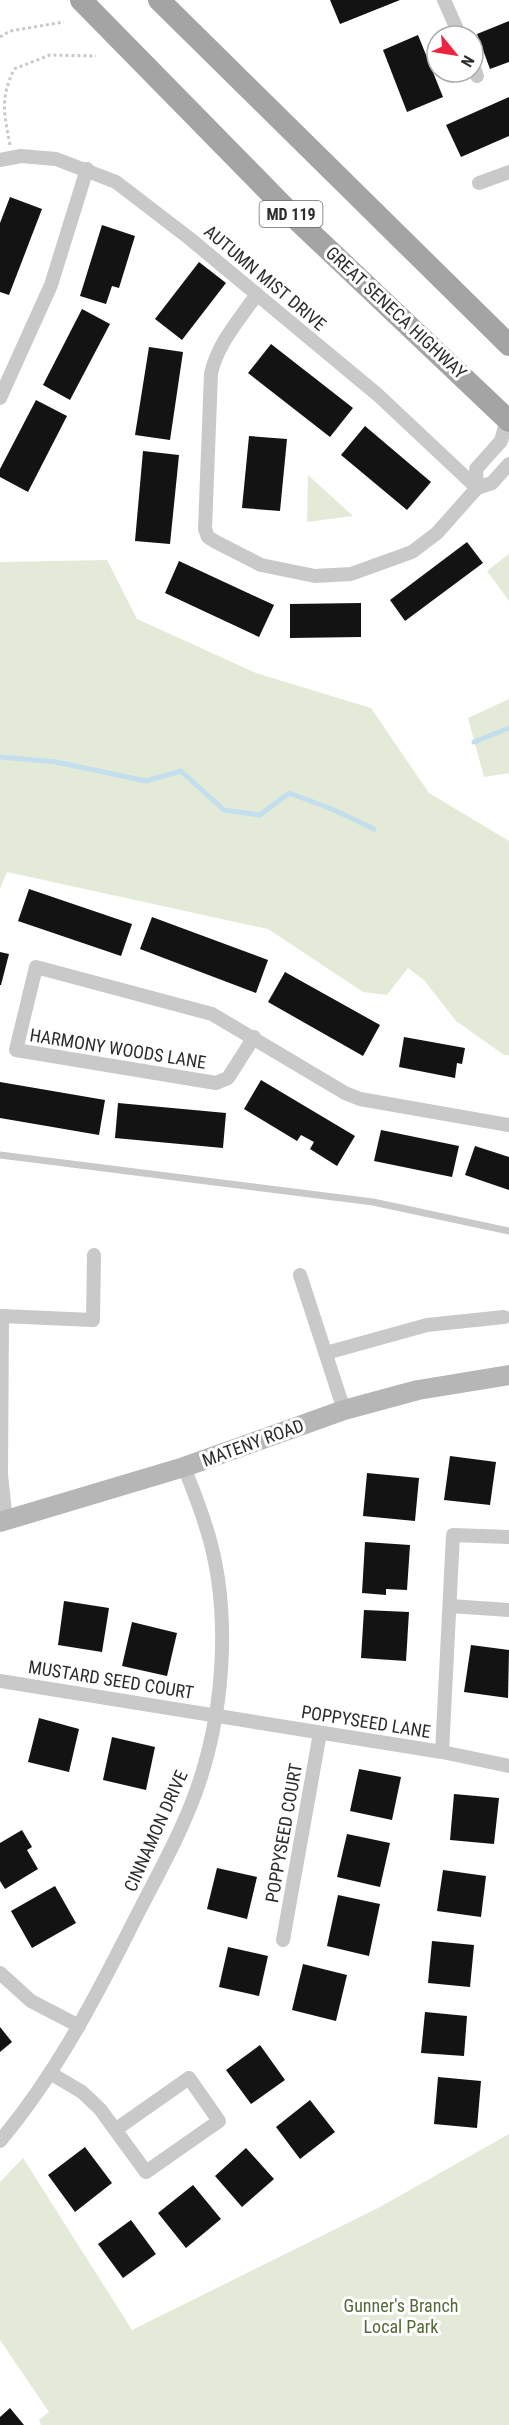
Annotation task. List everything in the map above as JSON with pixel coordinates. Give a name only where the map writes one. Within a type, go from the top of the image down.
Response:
[{"type":"main road","name":"GREAT SENECA HIGHWAY","points":[[81,0],[294,217],[508,420]]},
{"type":"main road","points":[[159,0],[509,345]]},
{"type":"street","points":[[455,24],[446,3],[461,0]]},
{"type":"street","name":"AUTUMN MIST DRIVE","points":[[7,158],[56,159],[116,182],[257,294],[378,395],[477,488]]},
{"type":"street","points":[[0,398],[51,285],[87,169]]},
{"type":"street","points":[[480,183],[509,172]]},
{"type":"street","points":[[257,294],[220,346],[212,366],[206,471],[205,529],[208,537],[261,565],[315,576],[351,574],[412,552],[437,533],[477,488],[492,483],[509,464]]},
{"type":"street","points":[[477,488],[476,469],[501,441],[508,420]]},
{"type":"street","name":"HARMONY WOODS LANE","points":[[254,1037],[232,1072],[216,1083],[16,1050],[36,967],[212,1014],[254,1037],[345,1093],[360,1099],[509,1125]]},
{"type":"street","points":[[3,1521],[1,1316],[93,1320],[94,1255]]},
{"type":"street","points":[[300,1275],[344,1410]]},
{"type":"street","points":[[326,1353],[427,1325],[504,1317]]},
{"type":"street","name":"MATENY ROAD","points":[[3,1521],[184,1467],[344,1410],[418,1390],[509,1375]]},
{"type":"street","name":"CINNAMON DRIVE","points":[[0,2141],[32,2102],[79,2026],[184,1822],[201,1778],[217,1716],[222,1657],[218,1589],[207,1529],[184,1467]]},
{"type":"street","points":[[442,1752],[453,1535],[509,1537]]},
{"type":"street","points":[[450,1606],[509,1610]]},
{"type":"street","name":"MUSTARD SEED COURT","points":[[0,1681],[217,1716]]},
{"type":"street","name":"POPPYSEED LANE","points":[[217,1716],[442,1752],[509,1766]]},
{"type":"street","name":"POPPYSEED COURT","points":[[283,1940],[320,1733]]},
{"type":"street","points":[[0,1973],[31,2001],[79,2026]]},
{"type":"street","points":[[50,2073],[82,2092],[115,2130],[146,2172],[219,2121],[189,2078],[115,2130]]},
{"type":"lane","points":[[0,1155],[373,1202],[509,1231]]},
{"type":"path","points":[[0,37],[10,31],[64,22]]},
{"type":"path","points":[[7,158],[3,90],[14,69],[50,56],[96,56]]},
{"type":"green space","points":[[308,475],[353,516],[307,522]]},
{"type":"green space","points":[[509,554],[509,601],[487,571]]},
{"type":"green space","points":[[107,560],[137,619],[256,673],[371,708],[429,793],[509,841],[509,1055],[504,1055],[456,1021],[424,980],[408,968],[387,995],[363,992],[268,929],[7,872],[0,889],[0,562]]},
{"type":"green space","points":[[509,699],[509,773],[484,777],[468,718]]},
{"type":"green space","name":"Gunner's Branch Local Park","points":[[509,2134],[509,2425],[41,2425],[39,2420],[49,2412],[0,2340],[0,2182],[23,2158],[132,2330],[378,2208]]},
{"type":"building","points":[[330,0],[400,0],[340,24]]},
{"type":"building","points":[[509,21],[509,62],[490,69],[485,56],[485,31]]},
{"type":"building","points":[[418,35],[425,52],[425,84],[438,84],[443,97],[407,112],[383,50]]},
{"type":"building","points":[[509,97],[509,136],[461,157],[446,125]]},
{"type":"building","points":[[10,197],[42,209],[9,295],[0,292],[0,223]]},
{"type":"building","points":[[102,225],[135,236],[119,288],[112,286],[106,304],[80,296]]},
{"type":"building","points":[[199,262],[226,283],[182,340],[155,319]]},
{"type":"building","points":[[82,309],[110,324],[70,400],[43,385]]},
{"type":"building","points":[[271,344],[353,408],[330,437],[248,373]]},
{"type":"building","points":[[149,347],[183,352],[170,440],[135,435]]},
{"type":"building","points":[[36,400],[67,416],[28,492],[0,477],[0,469]]},
{"type":"building","points":[[365,426],[431,482],[407,510],[341,455]]},
{"type":"building","points":[[249,436],[287,439],[280,511],[242,508]]},
{"type":"building","points":[[143,451],[179,455],[170,544],[135,541]]},
{"type":"building","points":[[467,542],[483,563],[405,621],[390,600]]},
{"type":"building","points":[[179,561],[274,605],[259,637],[165,593]]},
{"type":"building","points":[[361,603],[361,637],[290,638],[290,604]]},
{"type":"building","points":[[29,889],[132,924],[121,956],[18,921]]},
{"type":"building","points":[[152,917],[268,960],[256,993],[140,949]]},
{"type":"building","points":[[0,952],[9,954],[1,985],[0,985]]},
{"type":"building","points":[[285,972],[380,1025],[363,1056],[268,1002]]},
{"type":"building","points":[[404,1037],[465,1048],[462,1064],[457,1063],[455,1078],[399,1067]]},
{"type":"building","points":[[261,1080],[355,1136],[337,1166],[310,1149],[314,1142],[301,1135],[297,1141],[244,1109]]},
{"type":"building","points":[[0,1082],[105,1100],[99,1135],[0,1118]]},
{"type":"building","points":[[118,1103],[226,1113],[223,1148],[115,1138]]},
{"type":"building","points":[[381,1130],[459,1146],[452,1177],[374,1161]]},
{"type":"building","points":[[475,1146],[509,1157],[509,1190],[465,1175]]},
{"type":"building","points":[[450,1456],[496,1462],[490,1505],[444,1500]]},
{"type":"building","points":[[367,1473],[419,1478],[415,1521],[363,1516]]},
{"type":"building","points":[[365,1542],[410,1545],[407,1590],[386,1589],[386,1595],[362,1593]]},
{"type":"building","points":[[64,1601],[109,1608],[102,1652],[58,1645]]},
{"type":"building","points":[[364,1610],[409,1612],[406,1661],[361,1658]]},
{"type":"building","points":[[132,1622],[177,1633],[167,1676],[122,1666]]},
{"type":"building","points":[[471,1645],[509,1650],[508,1698],[464,1692]]},
{"type":"building","points":[[39,1718],[79,1729],[69,1772],[28,1762]]},
{"type":"building","points":[[112,1737],[155,1747],[146,1790],[103,1780]]},
{"type":"building","points":[[359,1769],[401,1777],[392,1820],[350,1811]]},
{"type":"building","points":[[454,1794],[499,1798],[494,1844],[450,1840]]},
{"type":"building","points":[[22,1830],[32,1847],[27,1850],[38,1869],[5,1889],[0,1881],[0,1843]]},
{"type":"building","points":[[347,1834],[390,1843],[380,1887],[337,1877]]},
{"type":"building","points":[[217,1868],[257,1877],[247,1919],[207,1909]]},
{"type":"building","points":[[443,1870],[486,1876],[481,1917],[437,1911]]},
{"type":"building","points":[[55,1886],[76,1923],[32,1948],[11,1911]]},
{"type":"building","points":[[338,1895],[380,1904],[369,1956],[327,1946]]},
{"type":"building","points":[[432,1941],[474,1945],[470,1987],[428,1983]]},
{"type":"building","points":[[228,1947],[268,1956],[259,1996],[219,1987]]},
{"type":"building","points":[[303,1964],[347,1975],[336,2021],[292,2010]]},
{"type":"building","points":[[425,2012],[467,2016],[464,2056],[421,2053]]},
{"type":"building","points":[[0,2027],[12,2042],[0,2052]]},
{"type":"building","points":[[260,2045],[285,2080],[251,2104],[226,2070]]},
{"type":"building","points":[[438,2077],[481,2081],[477,2128],[434,2124]]},
{"type":"building","points":[[310,2100],[335,2132],[300,2159],[276,2127]]},
{"type":"building","points":[[85,2147],[112,2183],[75,2212],[48,2175]]},
{"type":"building","points":[[246,2148],[274,2179],[242,2207],[215,2176]]},
{"type":"building","points":[[193,2185],[221,2219],[186,2248],[158,2213]]},
{"type":"building","points":[[131,2220],[156,2254],[123,2278],[98,2244]]},
{"type":"building","points":[[10,2408],[24,2425],[0,2425],[0,2417]]},
{"type":"waterway","points":[[474,742],[509,728]]},
{"type":"waterway","points":[[0,757],[56,762],[146,781],[181,771],[224,810],[260,815],[289,793],[332,809],[374,829]]}]
